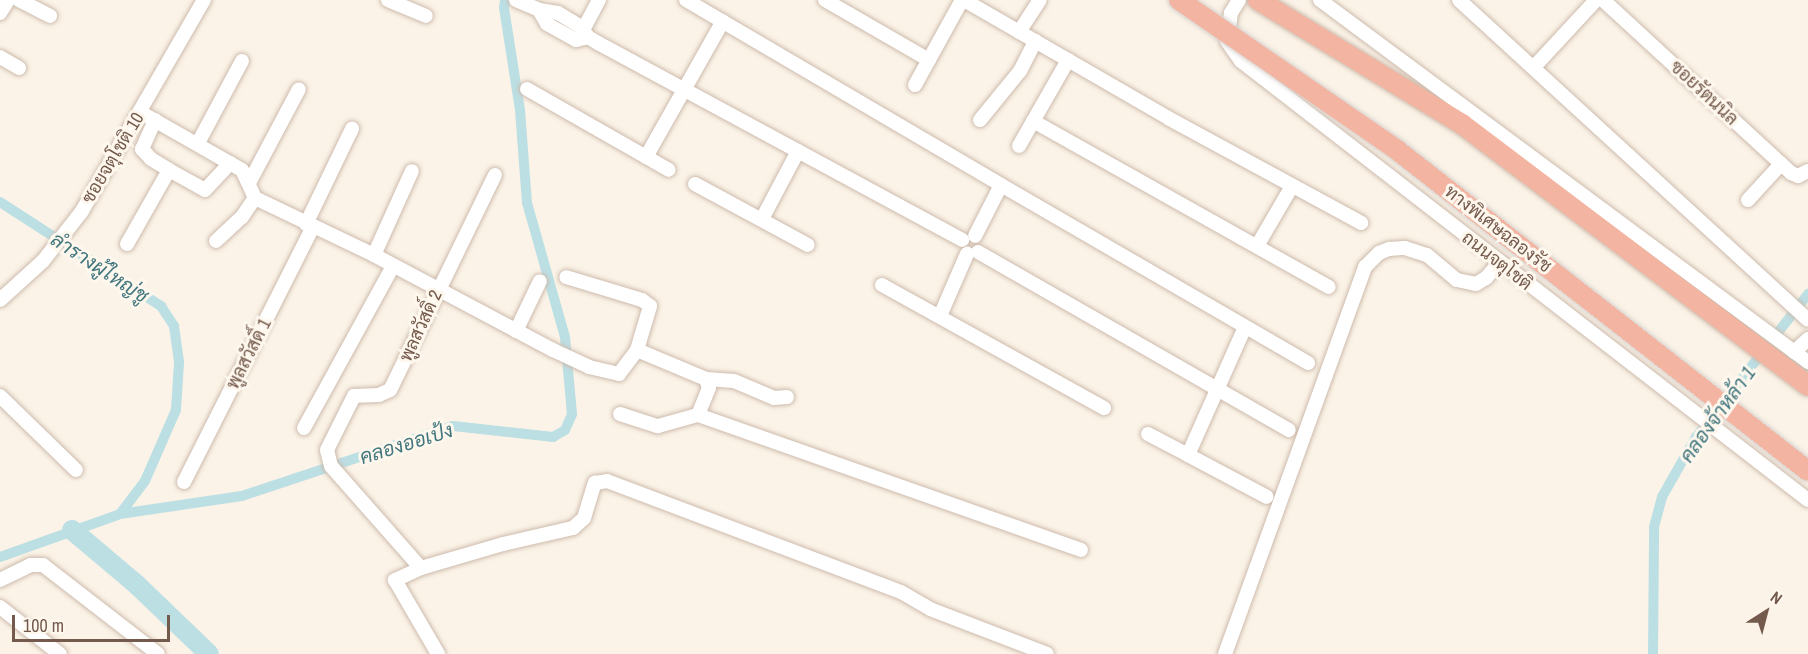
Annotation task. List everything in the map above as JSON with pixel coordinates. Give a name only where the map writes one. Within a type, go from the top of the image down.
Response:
[{"type":"highway","name":"ทางพิเศษฉลองรัช","points":[[1179,0],[1397,150],[1808,471]]},
{"type":"highway","points":[[1258,0],[1462,124],[1655,270],[1748,329],[1789,360],[1808,386]]},
{"type":"street","points":[[0,13],[8,0]]},
{"type":"street","points":[[20,0],[50,16]]},
{"type":"street","name":"ซอยจตุโชติ 10","points":[[0,300],[44,261],[61,240],[140,112],[204,0]]},
{"type":"street","points":[[388,0],[426,16]]},
{"type":"street","points":[[516,0],[536,9],[558,13],[586,34],[970,246],[1289,430]]},
{"type":"street","points":[[586,34],[599,0]]},
{"type":"street","points":[[686,0],[1308,363]]},
{"type":"street","points":[[825,0],[929,60]]},
{"type":"street","points":[[915,85],[963,0],[1361,223]]},
{"type":"street","points":[[1019,32],[1040,0]]},
{"type":"street","name":"ถนนจตุโชติ","points":[[1239,0],[1231,13],[1227,41],[1241,61],[1808,500]]},
{"type":"street","points":[[1320,0],[1748,329],[1782,343],[1789,360]]},
{"type":"street","points":[[1459,0],[1808,319]]},
{"type":"street","points":[[1534,67],[1596,0]]},
{"type":"street","name":"ซอยรัตนนิล","points":[[1603,0],[1781,164],[1798,176],[1808,171]]},
{"type":"street","points":[[646,157],[723,21]]},
{"type":"street","points":[[980,120],[1020,71],[1035,41]]},
{"type":"street","points":[[0,57],[19,68]]},
{"type":"street","points":[[1019,146],[1068,60]]},
{"type":"street","points":[[198,143],[242,61]]},
{"type":"street","points":[[249,183],[299,89]]},
{"type":"street","points":[[527,89],[669,170]]},
{"type":"street","points":[[140,112],[242,170],[255,198],[374,255],[553,350],[589,367],[619,374],[637,350],[650,308],[648,304],[566,277]]},
{"type":"street","points":[[155,120],[142,149],[151,159],[169,170],[205,190],[230,163]]},
{"type":"street","points":[[1034,121],[1329,287]]},
{"type":"street","name":"พูลสวัสดิ์ 1","points":[[184,482],[310,225],[352,129]]},
{"type":"street","points":[[762,219],[798,151]]},
{"type":"street","points":[[1748,200],[1781,164]]},
{"type":"street","points":[[127,244],[169,170]]},
{"type":"street","points":[[374,255],[412,171]]},
{"type":"street","name":"พูลสวัสดิ์ 2","points":[[422,568],[331,466],[327,450],[354,396],[379,395],[390,390],[495,175]]},
{"type":"street","points":[[696,184],[808,245]]},
{"type":"street","points":[[940,316],[970,246],[1001,185]]},
{"type":"street","points":[[1257,246],[1292,186]]},
{"type":"street","points":[[216,241],[242,217],[255,198]]},
{"type":"street","points":[[1225,654],[1365,267],[1379,253],[1389,249],[1405,248],[1426,255],[1457,280],[1476,284],[1486,278],[1499,263]]},
{"type":"street","points":[[304,428],[393,266]]},
{"type":"street","points":[[516,331],[540,281]]},
{"type":"street","points":[[882,285],[1104,408]]},
{"type":"street","points":[[1188,455],[1245,327]]},
{"type":"street","points":[[1789,360],[1808,339]]},
{"type":"street","points":[[637,350],[706,379],[734,381],[774,398],[787,397]]},
{"type":"street","points":[[1789,360],[1808,362]]},
{"type":"street","points":[[698,415],[709,388],[706,379]]},
{"type":"street","points":[[0,396],[76,470]]},
{"type":"street","points":[[620,414],[658,426],[698,415],[1081,550]]},
{"type":"street","points":[[1148,434],[1267,497]]},
{"type":"street","points":[[438,654],[395,580],[422,568],[503,544],[573,528],[584,518],[595,483],[607,481],[901,592],[930,609],[1047,654]]},
{"type":"street","points":[[0,580],[31,565],[43,565],[158,654]]},
{"type":"street","points":[[0,607],[60,654]]},
{"type":"waterway","name":"คลองออเป้ง","points":[[0,557],[120,514],[242,496],[453,426],[553,437],[565,430],[572,414],[565,337],[527,203],[520,110],[504,8],[505,0]]},
{"type":"waterway","name":"ลำรางผู้ใหญ่ชู","points":[[0,202],[161,306],[174,326],[179,363],[176,410],[145,481],[120,514]]},
{"type":"waterway","name":"คลองจ้าหล้า 1","points":[[1653,654],[1654,527],[1662,497],[1696,437],[1808,294]]},
{"type":"waterway","points":[[72,530],[136,584],[209,654]]}]
